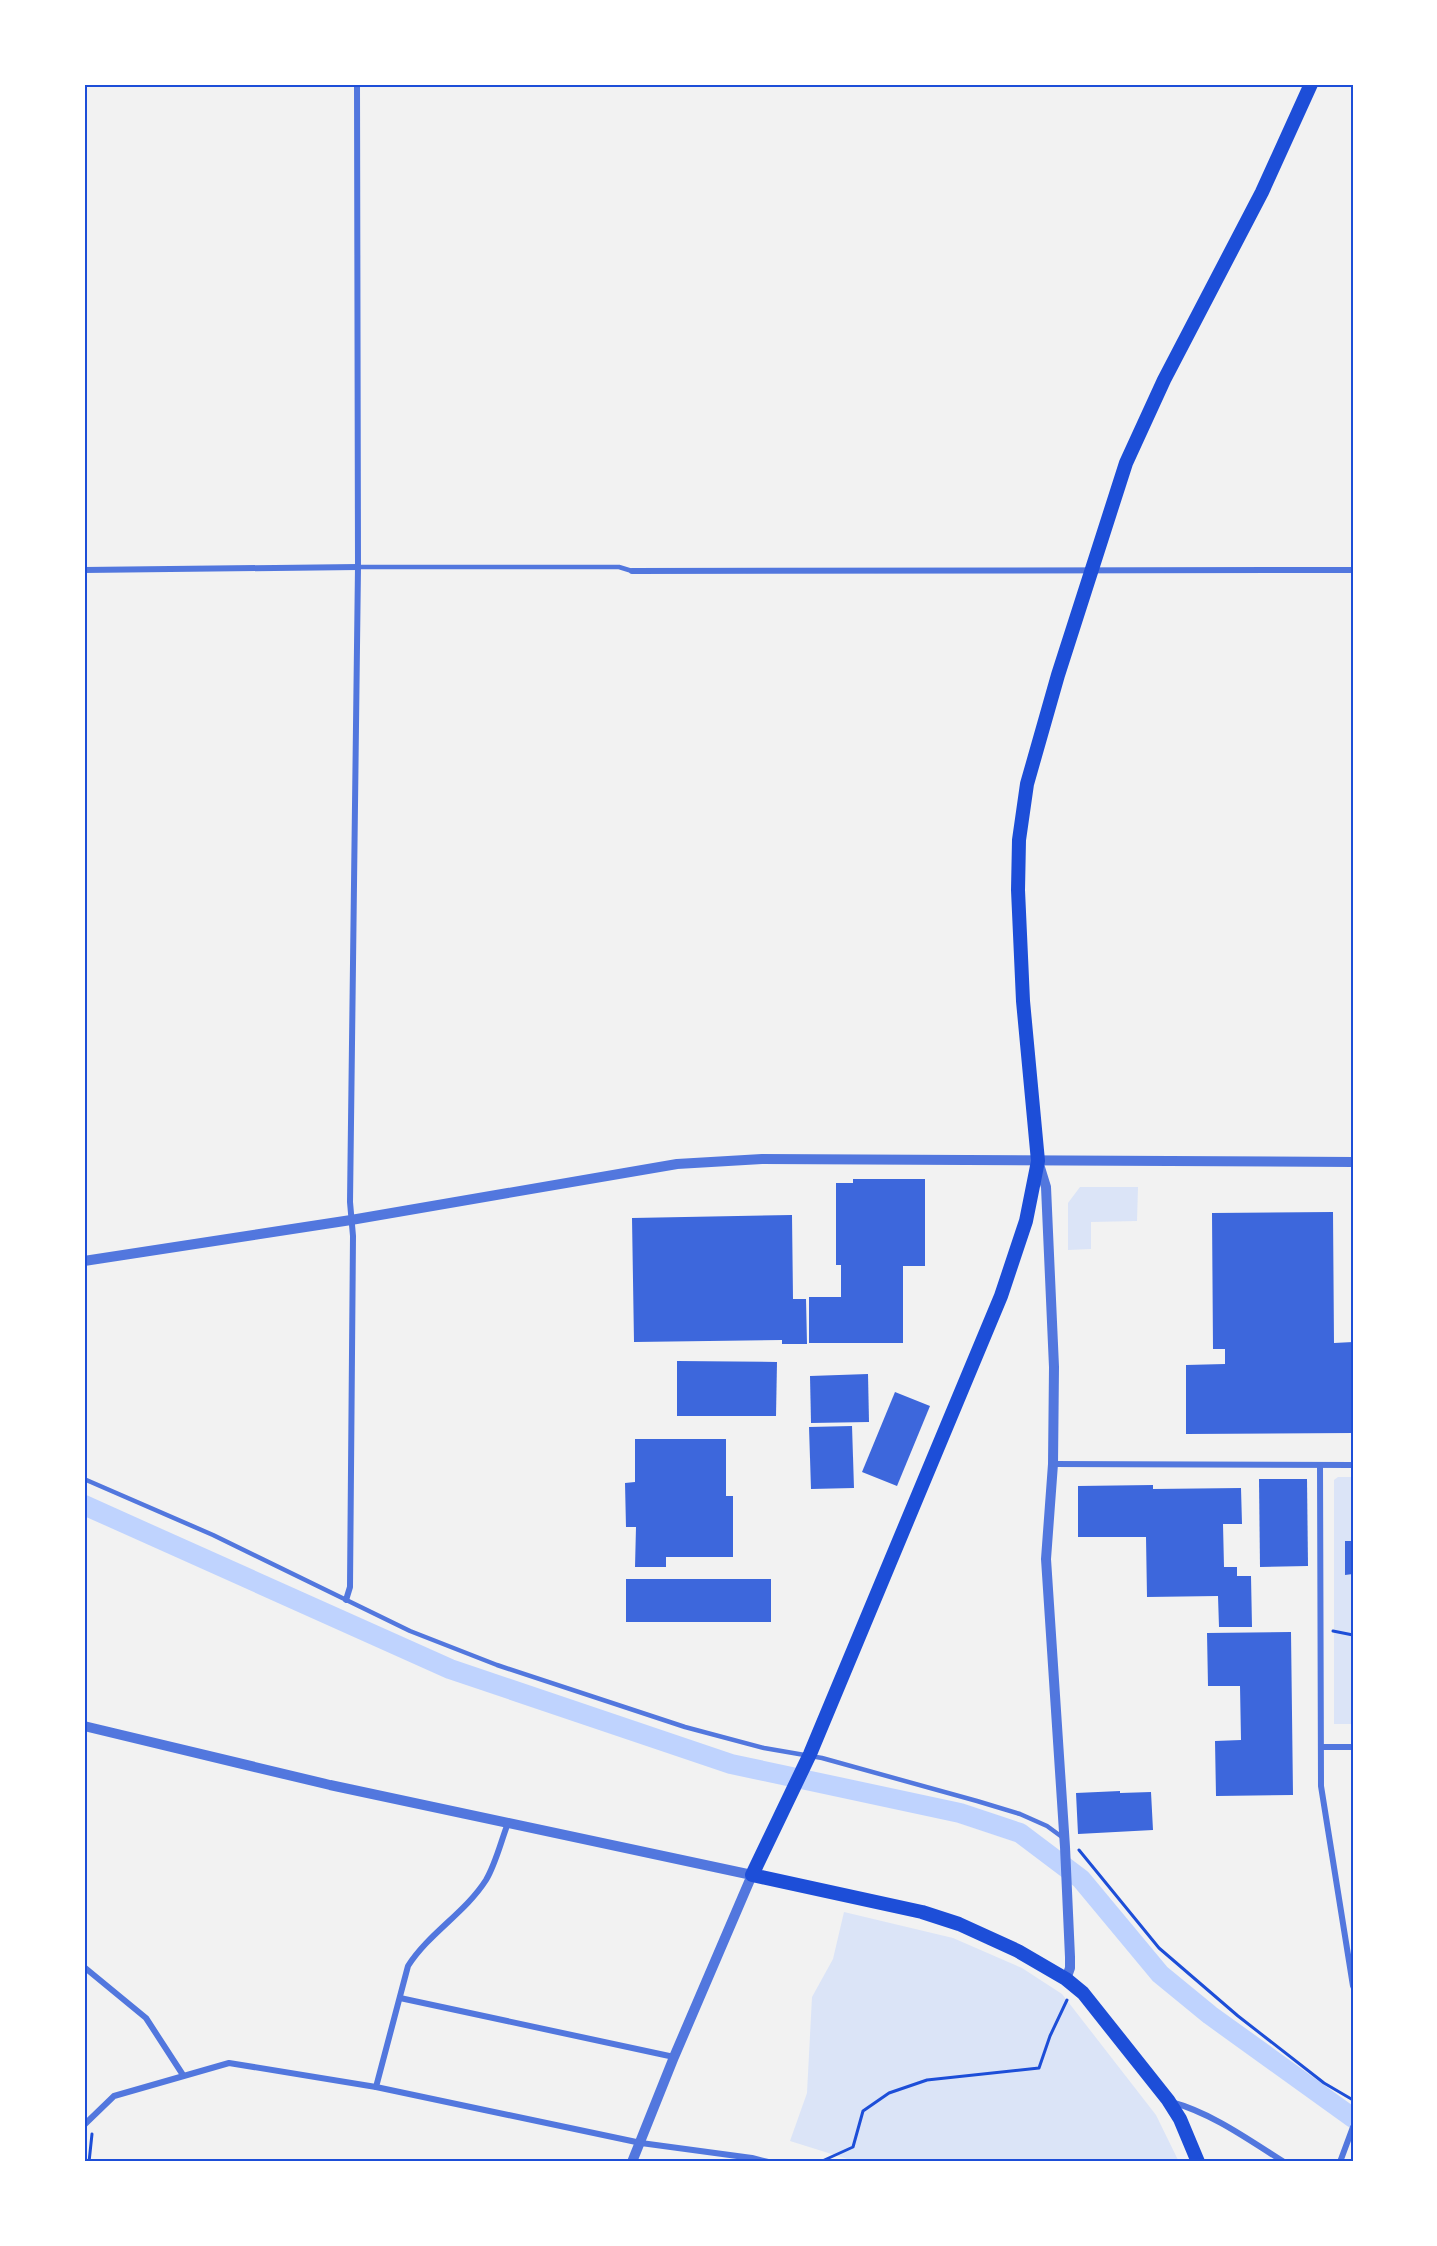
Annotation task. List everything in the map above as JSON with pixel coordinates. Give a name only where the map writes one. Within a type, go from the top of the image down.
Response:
[{"type":"main road","points":[[1198,2162],[1180,2119],[1168,2100],[1083,1993],[1066,1979],[1018,1951],[959,1924],[922,1912],[752,1875],[808,1757],[1001,1296],[1026,1221],[1038,1161],[1023,1001],[1018,890],[1019,840],[1027,784],[1126,463],[1164,380],[1262,192],[1311,84]]},
{"type":"street","points":[[346,1600],[350,1587],[353,1236],[351,1220],[358,567],[357,84]]},
{"type":"street","points":[[84,570],[358,567]]},
{"type":"street","points":[[632,571],[1353,570]]},
{"type":"street","points":[[84,1261],[351,1220],[677,1164],[762,1159],[1353,1162]]},
{"type":"street","points":[[1038,1161],[1046,1187],[1054,1367],[1053,1464],[1046,1559],[1070,1957],[1070,1968],[1066,1979]]},
{"type":"street","points":[[1053,1464],[1353,1465]]},
{"type":"street","points":[[1320,1465],[1321,1786],[1353,1986]]},
{"type":"street","points":[[84,1726],[330,1785],[752,1875],[632,2162]]},
{"type":"street","points":[[1321,1747],[1353,1748]]},
{"type":"street","points":[[376,2087],[408,1966],[418,1951],[456,1916],[486,1879],[508,1823]]},
{"type":"street","points":[[84,1967],[146,2018],[183,2075]]},
{"type":"street","points":[[400,1998],[674,2057]]},
{"type":"street","points":[[84,2125],[114,2096],[229,2063],[376,2087],[641,2143],[768,2162]]},
{"type":"street","points":[[1168,2100],[1233,2130],[1284,2162]]},
{"type":"street","points":[[1340,2162],[1353,2128]]},
{"type":"lane","points":[[358,567],[619,567],[632,571]]},
{"type":"lane","points":[[84,1479],[213,1535],[410,1631],[497,1665],[685,1727],[764,1748],[911,1781],[1020,1814],[1047,1826],[1064,1843]]},
{"type":"path","points":[[1331,1631],[1353,1635]]},
{"type":"path","points":[[1081,1852],[1159,1948],[1238,2016],[1324,2083],[1353,2100]]},
{"type":"path","points":[[820,2162],[853,2147],[863,2110],[890,2093],[927,2080],[1039,2068],[1050,2036],[1070,1994]]},
{"type":"path","points":[[89,2162],[94,2116]]},
{"type":"shaded area","points":[[1080,1187],[1138,1187],[1137,1221],[1091,1222],[1091,1249],[1068,1250],[1068,1203]]},
{"type":"shaded area","points":[[1338,1477],[1353,1477],[1353,1724],[1334,1724],[1334,1480]]},
{"type":"shaded area","points":[[844,1912],[953,1938],[1022,1968],[1062,1994],[1156,2115],[1179,2162],[857,2162],[790,2141],[807,2093],[812,1997],[833,1959]]},
{"type":"building","points":[[853,1179],[925,1179],[925,1266],[903,1266],[903,1343],[809,1343],[809,1297],[841,1297],[841,1265],[836,1265],[836,1183],[853,1183]]},
{"type":"building","points":[[1333,1212],[1334,1343],[1353,1342],[1353,1433],[1186,1434],[1186,1365],[1225,1364],[1225,1349],[1213,1349],[1212,1213]]},
{"type":"building","points":[[792,1215],[793,1299],[806,1299],[807,1344],[782,1344],[782,1340],[634,1342],[632,1218]]},
{"type":"building","points":[[677,1361],[777,1362],[776,1416],[677,1416]]},
{"type":"building","points":[[868,1374],[869,1422],[811,1423],[810,1376]]},
{"type":"building","points":[[895,1392],[930,1406],[897,1486],[862,1472]]},
{"type":"building","points":[[852,1426],[854,1488],[811,1489],[809,1427]]},
{"type":"building","points":[[635,1439],[726,1439],[726,1496],[733,1496],[733,1557],[666,1557],[666,1567],[635,1567],[636,1527],[626,1527],[625,1483],[635,1482]]},
{"type":"building","points":[[1259,1479],[1307,1479],[1308,1566],[1260,1567]]},
{"type":"building","points":[[1153,1485],[1153,1489],[1241,1488],[1242,1524],[1223,1524],[1224,1567],[1237,1567],[1237,1576],[1251,1576],[1252,1627],[1219,1627],[1218,1596],[1147,1597],[1146,1537],[1078,1537],[1078,1486]]},
{"type":"building","points":[[1345,1541],[1353,1541],[1353,1574],[1345,1575]]},
{"type":"building","points":[[626,1579],[771,1579],[771,1622],[626,1622]]},
{"type":"building","points":[[1291,1632],[1293,1795],[1216,1796],[1215,1741],[1241,1740],[1240,1686],[1208,1686],[1207,1633]]},
{"type":"building","points":[[1120,1791],[1120,1793],[1151,1792],[1153,1830],[1078,1834],[1076,1793]]},
{"type":"waterway","points":[[84,1505],[450,1669],[731,1764],[960,1813],[1020,1833],[1081,1879],[1160,1974],[1210,2015],[1353,2118]]}]
